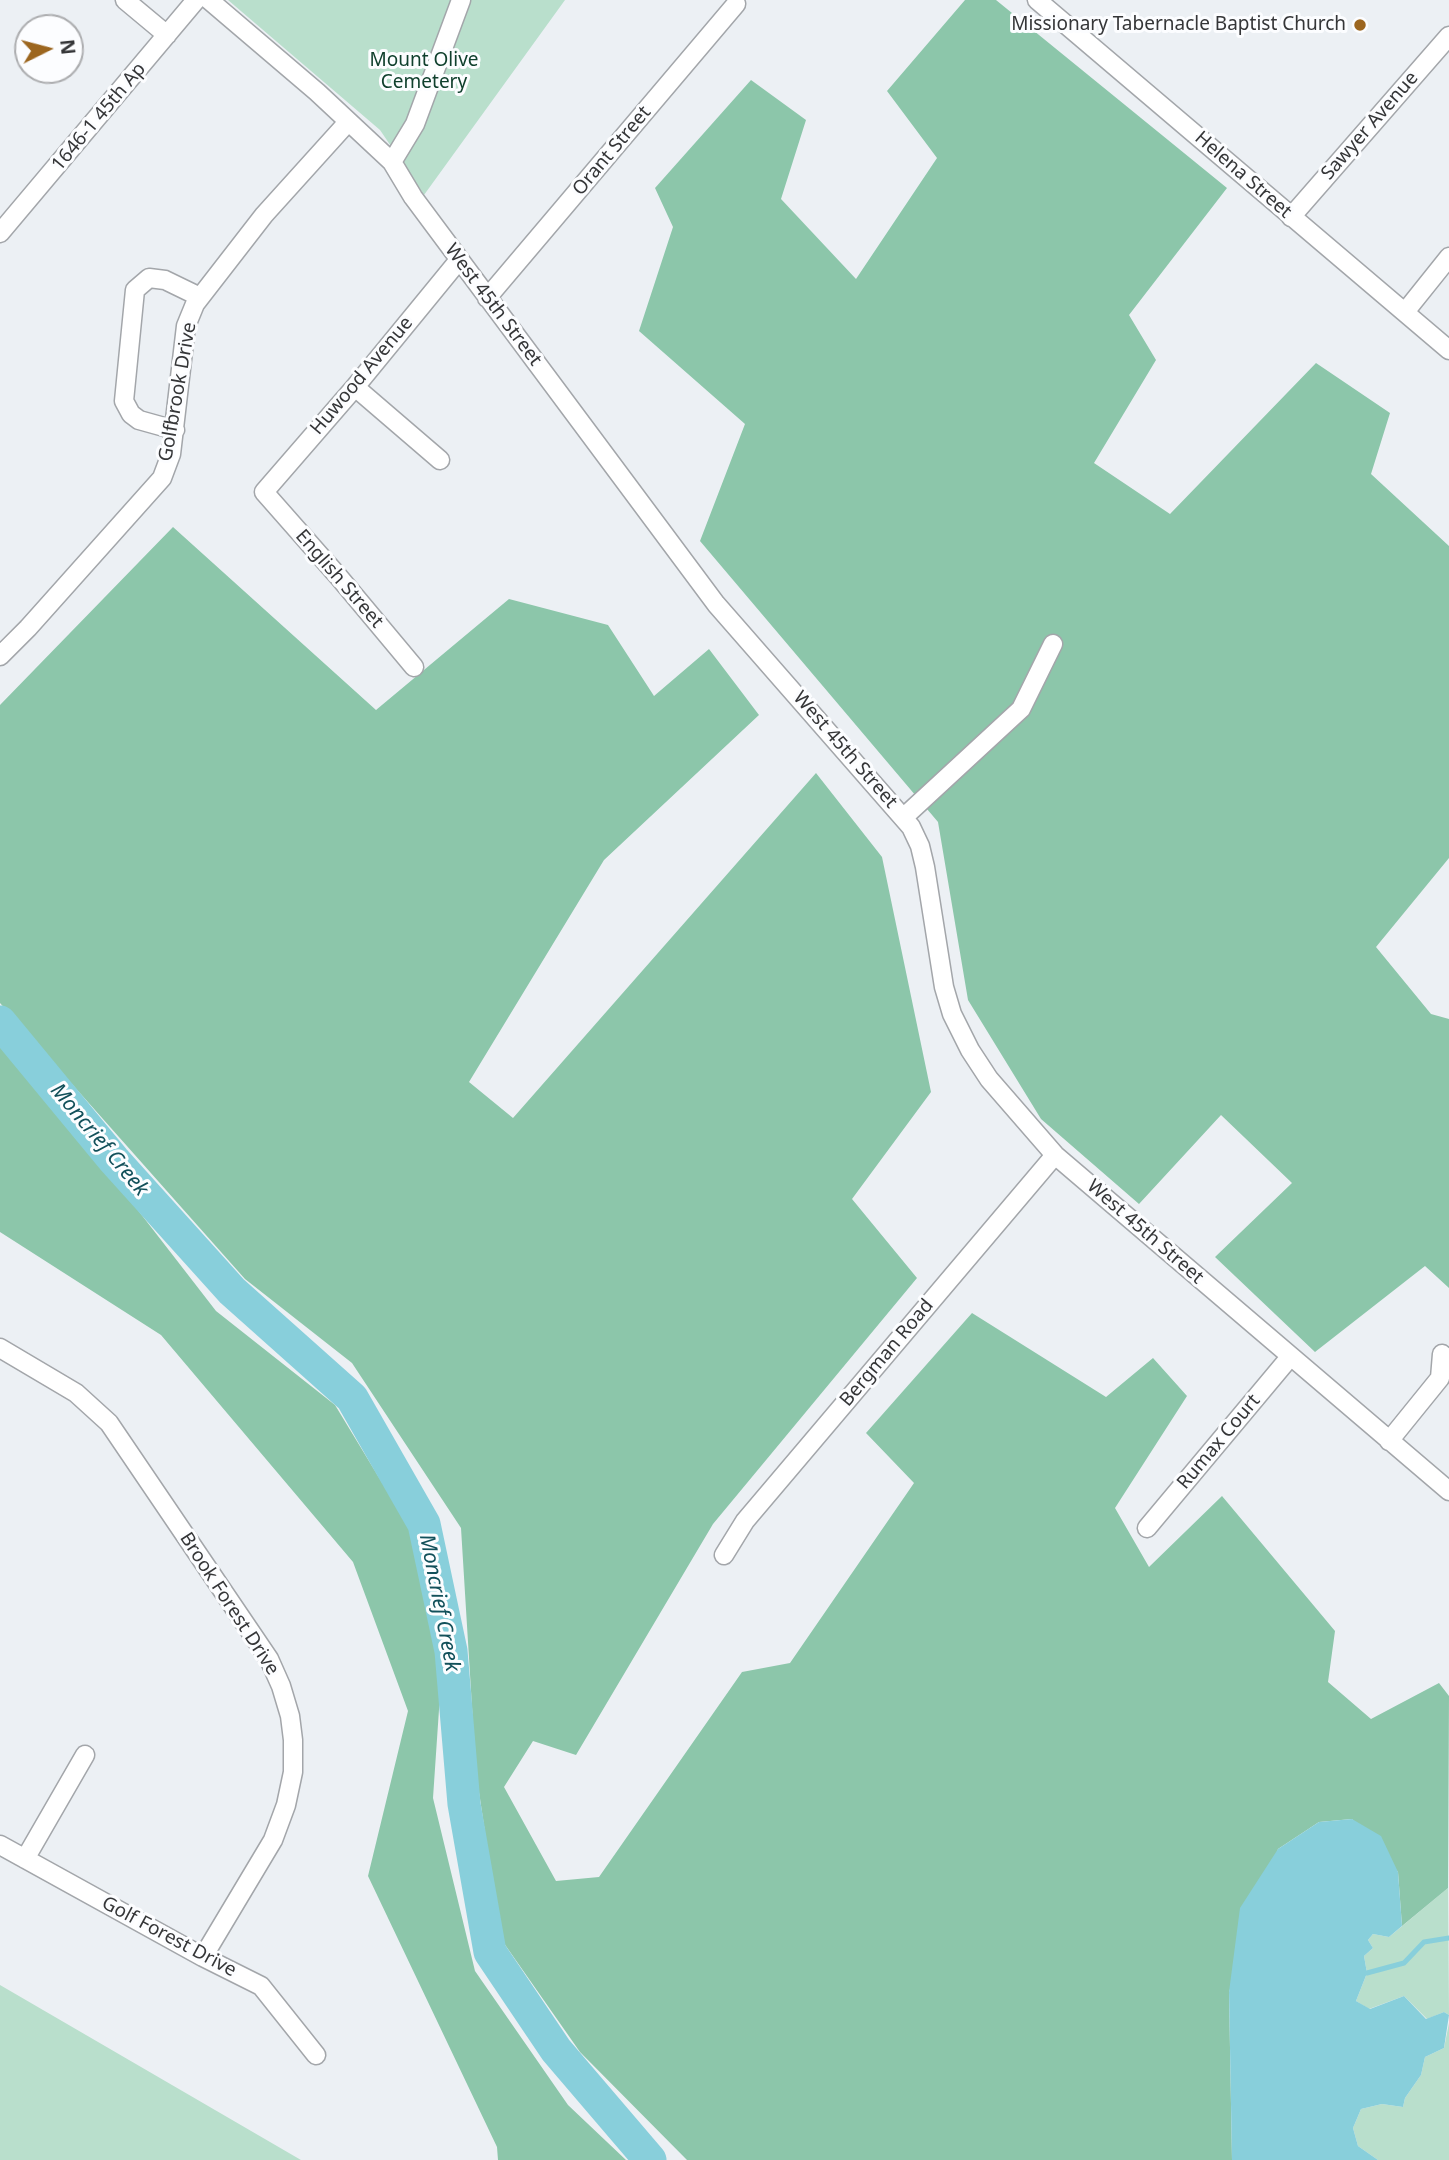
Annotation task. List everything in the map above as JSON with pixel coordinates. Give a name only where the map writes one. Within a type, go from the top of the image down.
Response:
[{"type":"street","points":[[125,0],[167,35]]},
{"type":"street","name":"1646-1 45th Ap","points":[[0,233],[196,0]]},
{"type":"street","name":"West 45th Street","points":[[209,0],[317,92],[392,162],[413,197],[459,260],[716,604],[904,817],[920,846],[944,987],[970,1051],[989,1079],[1055,1155],[1449,1491]]},
{"type":"street","points":[[392,162],[415,124],[461,0]]},
{"type":"street","name":"Helena Street","points":[[1037,0],[1449,350]]},
{"type":"street","name":"Orant Street","points":[[487,298],[736,4]]},
{"type":"street","name":"Sawyer Avenue","points":[[1291,217],[1449,36]]},
{"type":"street","name":"Golfbrook Drive","points":[[0,656],[162,478],[171,454],[175,430],[186,326],[201,297],[264,215],[348,122]]},
{"type":"street","points":[[1405,312],[1449,257]]},
{"type":"street","name":"Huwood Avenue","points":[[264,492],[355,387],[459,260]]},
{"type":"street","points":[[175,430],[139,420],[131,414],[124,401],[135,290],[149,278],[165,280],[201,297]]},
{"type":"street","points":[[355,387],[440,460]]},
{"type":"street","name":"English Street","points":[[264,492],[414,667]]},
{"type":"street","points":[[904,817],[1021,709],[1053,644]]},
{"type":"street","name":"Bergman Road","points":[[724,1555],[745,1521],[1055,1155]]},
{"type":"street","name":"Brook Forest Drive","points":[[0,1348],[76,1393],[93,1405],[109,1423],[269,1659],[281,1686],[290,1716],[293,1740],[293,1772],[286,1805],[273,1840],[203,1957]]},
{"type":"street","points":[[1389,1441],[1440,1378],[1442,1354]]},
{"type":"street","name":"Rumax Court","points":[[1147,1528],[1290,1357]]},
{"type":"street","points":[[25,1859],[85,1755]]},
{"type":"street","name":"Golf Forest Drive","points":[[0,1844],[203,1957],[261,1986],[316,2056]]},
{"type":"green space","name":"Mount Olive Cemetery","points":[[228,0],[565,0],[424,195],[380,130]]},
{"type":"green space","points":[[965,0],[996,0],[1227,188],[1129,315],[1156,360],[1094,463],[1170,514],[1316,363],[1390,413],[1371,474],[1449,546],[1449,858],[1376,947],[1431,1014],[1449,1019],[1449,1288],[1425,1266],[1315,1352],[1215,1257],[1292,1183],[1221,1115],[1139,1204],[1041,1119],[968,1000],[938,822],[700,541],[745,424],[639,331],[673,227],[655,188],[751,80],[806,120],[781,199],[856,279],[937,158],[887,91]]},
{"type":"green space","points":[[173,527],[376,710],[509,599],[608,625],[654,696],[709,649],[759,715],[604,860],[469,1082],[513,1118],[816,773],[882,857],[931,1092],[852,1199],[917,1278],[713,1524],[576,1755],[533,1741],[504,1787],[556,1881],[599,1877],[742,1672],[790,1663],[914,1483],[866,1433],[972,1313],[1106,1397],[1153,1358],[1187,1396],[1115,1508],[1149,1567],[1222,1496],[1335,1631],[1328,1682],[1371,1719],[1439,1683],[1449,1696],[1448,1888],[1402,1926],[1398,1872],[1352,1819],[1319,1822],[1278,1849],[1229,1992],[1232,2160],[687,2160],[580,2052],[501,1939],[476,1772],[461,1528],[352,1363],[245,1279],[0,1003],[0,705]]},
{"type":"green space","points":[[0,1032],[216,1311],[335,1405],[412,1532],[441,1680],[433,1798],[475,1971],[568,2105],[626,2160],[498,2160],[497,2147],[368,1876],[408,1711],[353,1562],[161,1335],[0,1232]]},
{"type":"green space","points":[[1448,1888],[1449,2015],[1444,2012],[1427,2019],[1404,1996],[1369,2009],[1356,2001],[1367,1973],[1364,1956],[1373,1948],[1368,1940],[1373,1934],[1389,1937]]},
{"type":"green space","points":[[0,1985],[301,2160],[0,2160]]},
{"type":"green space","points":[[1449,2023],[1449,2160],[1378,2160],[1358,2146],[1353,2128],[1361,2109],[1382,2104],[1403,2107],[1405,2098],[1421,2075],[1425,2057],[1444,2048]]},
{"type":"water","points":[[1352,1819],[1381,1836],[1398,1872],[1402,1926],[1389,1937],[1373,1934],[1368,1940],[1373,1948],[1364,1956],[1367,1973],[1356,2001],[1370,2009],[1404,1996],[1426,2019],[1444,2012],[1449,2015],[1444,2048],[1425,2057],[1421,2075],[1405,2098],[1403,2107],[1382,2104],[1361,2109],[1353,2128],[1358,2146],[1378,2160],[1232,2160],[1229,1992],[1240,1908],[1278,1849],[1319,1822]]},
{"type":"waterway","name":"Moncrief Creek","points":[[0,1022],[114,1160],[232,1291],[352,1398],[424,1524],[451,1651],[464,1804],[490,1952],[556,2050],[650,2160]]},
{"type":"waterway","points":[[1367,1973],[1404,1963],[1424,1942],[1449,1938]]},
{"type":"place","name":"Missionary Tabernacle Baptist Church","points":[[1360,25]]}]
